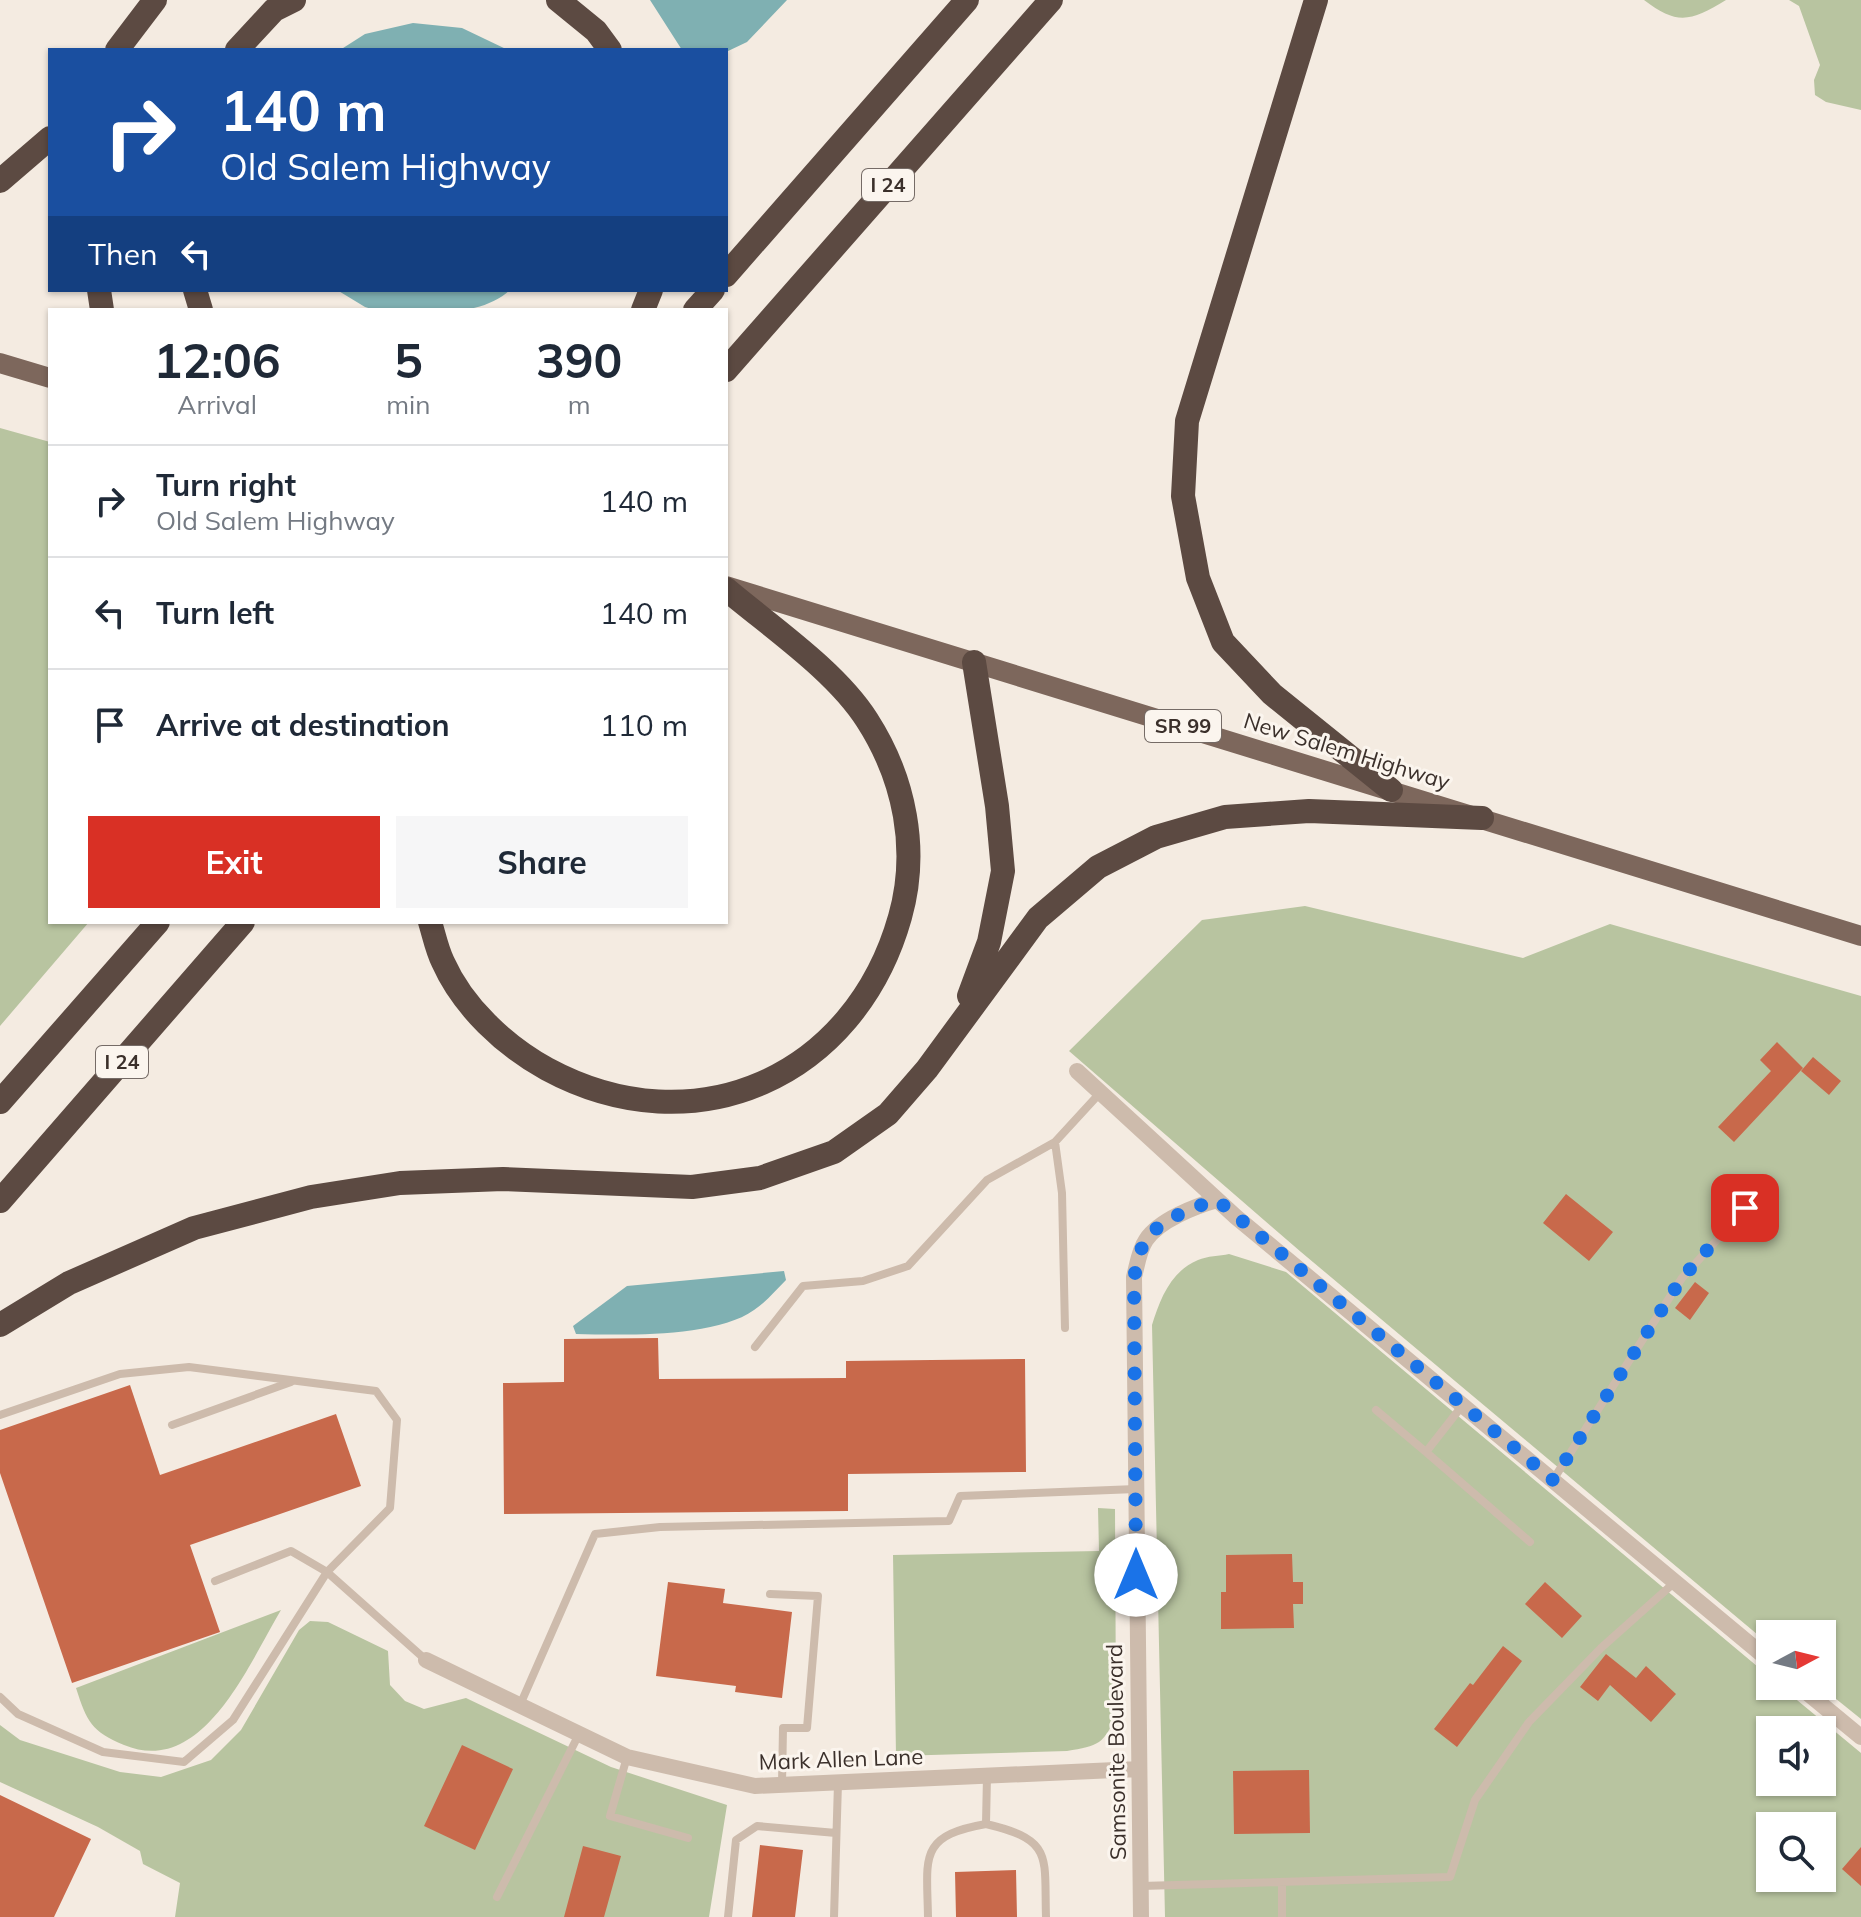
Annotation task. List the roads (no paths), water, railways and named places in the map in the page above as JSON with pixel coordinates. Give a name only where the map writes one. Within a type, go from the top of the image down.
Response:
[{"type":"highway","points":[[118,48],[155,0]]},
{"type":"highway","points":[[239,48],[274,10],[294,0]]},
{"type":"highway","points":[[558,0],[596,31],[609,48]]},
{"type":"highway","name":"I 24","points":[[728,273],[967,0]]},
{"type":"highway","name":"I 24","points":[[728,368],[1051,0]]},
{"type":"highway","points":[[1316,0],[1187,421],[1183,496],[1198,578],[1223,642],[1272,694],[1391,790]]},
{"type":"highway","points":[[126,48],[135,25]]},
{"type":"highway","points":[[0,181],[48,140]]},
{"type":"highway","points":[[697,308],[711,292]]},
{"type":"highway","points":[[431,924],[442,961],[456,987],[499,1035],[527,1058],[562,1077],[600,1092],[672,1102],[712,1098],[753,1087],[787,1072],[819,1049],[850,1018],[875,982],[891,947],[902,908],[909,872],[908,832],[900,791],[887,756],[866,719],[837,684],[728,589]]},
{"type":"highway","points":[[960,1021],[989,942],[1003,871],[997,806],[974,662]]},
{"type":"highway","points":[[0,1325],[69,1283],[194,1228],[311,1197],[400,1183],[503,1179],[692,1187],[760,1178],[834,1152],[888,1114],[927,1069],[1038,918],[1098,867],[1156,837],[1225,817],[1309,811],[1482,818]]},
{"type":"highway","points":[[0,1102],[156,924]]},
{"type":"highway","name":"I 24","points":[[0,1201],[241,924]]},
{"type":"main road","points":[[0,363],[48,377]]},
{"type":"main road","name":"New Salem Highway","points":[[728,588],[1861,936]]},
{"type":"street","points":[[1077,1071],[1217,1200],[1756,1649]]},
{"type":"street","name":"Samsonite Boulevard","points":[[1141,1917],[1134,1277],[1146,1240],[1167,1222],[1196,1206],[1217,1200]]},
{"type":"street","name":"Mark Allen Lane","points":[[426,1660],[627,1757],[755,1786],[1138,1769]]},
{"type":"street","points":[[1816,1700],[1861,1737]]},
{"type":"lane","points":[[755,1347],[803,1286],[863,1281],[908,1266],[987,1180],[1055,1142],[1100,1092]]},
{"type":"lane","points":[[1055,1142],[1062,1193],[1065,1328]]},
{"type":"lane","points":[[1553,1480],[1682,1278],[1760,1193]]},
{"type":"lane","points":[[0,1415],[120,1374],[189,1367],[376,1391],[397,1420],[390,1508],[327,1572],[233,1720],[184,1762],[103,1752],[18,1714],[0,1697]]},
{"type":"lane","points":[[172,1425],[296,1381]]},
{"type":"lane","points":[[1426,1452],[1463,1406]]},
{"type":"lane","points":[[1376,1410],[1530,1542]]},
{"type":"lane","points":[[520,1705],[595,1534],[660,1527],[949,1521],[960,1496],[1136,1489]]},
{"type":"lane","points":[[215,1581],[291,1551],[327,1572],[426,1660]]},
{"type":"lane","points":[[1140,1886],[1450,1877],[1475,1800],[1529,1722],[1601,1648],[1675,1582]]},
{"type":"lane","points":[[770,1594],[818,1596],[807,1728],[783,1728],[782,1784]]},
{"type":"lane","points":[[497,1897],[579,1734]]},
{"type":"lane","points":[[627,1757],[610,1816],[688,1838]]},
{"type":"lane","points":[[986,1824],[987,1775]]},
{"type":"lane","points":[[834,1917],[838,1782]]},
{"type":"lane","points":[[928,1917],[927,1867],[931,1850],[939,1839],[950,1832],[986,1824],[1023,1835],[1031,1839],[1040,1851],[1046,1917]]},
{"type":"lane","points":[[728,1917],[736,1840],[757,1826],[836,1833]]},
{"type":"lane","points":[[1282,1882],[1282,1917]]},
{"type":"water","points":[[650,0],[787,0],[747,42],[728,51],[728,48],[681,48]]},
{"type":"water","points":[[413,23],[462,28],[504,48],[343,48],[365,34]]},
{"type":"water","points":[[340,292],[507,292],[496,300],[472,308],[365,307]]},
{"type":"water","points":[[784,1271],[786,1280],[767,1300],[737,1319],[716,1326],[668,1333],[618,1335],[576,1334],[573,1326],[627,1286]]}]
